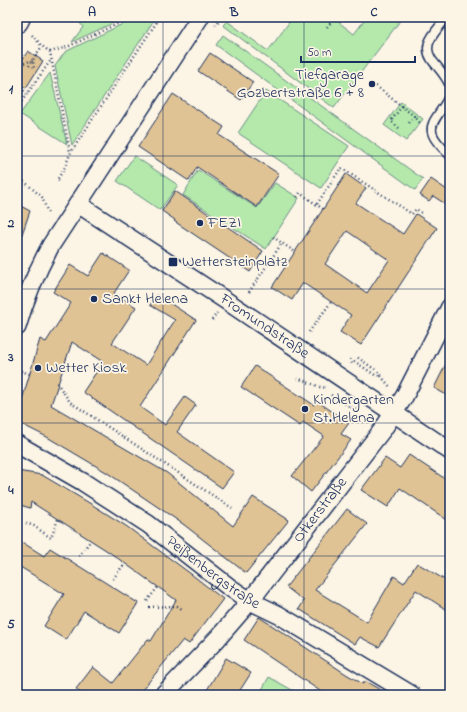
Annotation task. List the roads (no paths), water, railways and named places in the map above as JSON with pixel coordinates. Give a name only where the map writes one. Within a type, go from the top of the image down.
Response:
[{"type":"main road","points":[[19,17],[24,28]]},
{"type":"street","points":[[17,327],[22,308],[40,266],[51,245],[200,17]]},
{"type":"street","name":"Fromundstraße","points":[[78,204],[225,300],[450,451]]},
{"type":"street","name":"Otkerstraße","points":[[163,695],[218,638],[250,601],[394,413],[404,397],[450,307]]},
{"type":"street","name":"Peißenbergstraße","points":[[17,444],[37,454],[83,482],[148,524],[229,587],[250,601],[280,615],[412,695]]},
{"type":"lane","points":[[447,17],[428,43],[427,53],[445,76],[450,86]]},
{"type":"lane","points":[[450,95],[435,117],[431,131],[434,138],[450,155]]},
{"type":"place","name":"Tiefgarage Gozbertstraße 6 + 8","points":[[372,84]]},
{"type":"place","name":"FEZI","points":[[200,223]]},
{"type":"place","name":"Wettersteinplatz","points":[[173,262]]},
{"type":"place","name":"Sankt Helena","points":[[94,299]]},
{"type":"place","name":"Wetter Kiosk","points":[[38,368]]},
{"type":"place","name":"Kindergarten St.Helena","points":[[305,409]]}]
